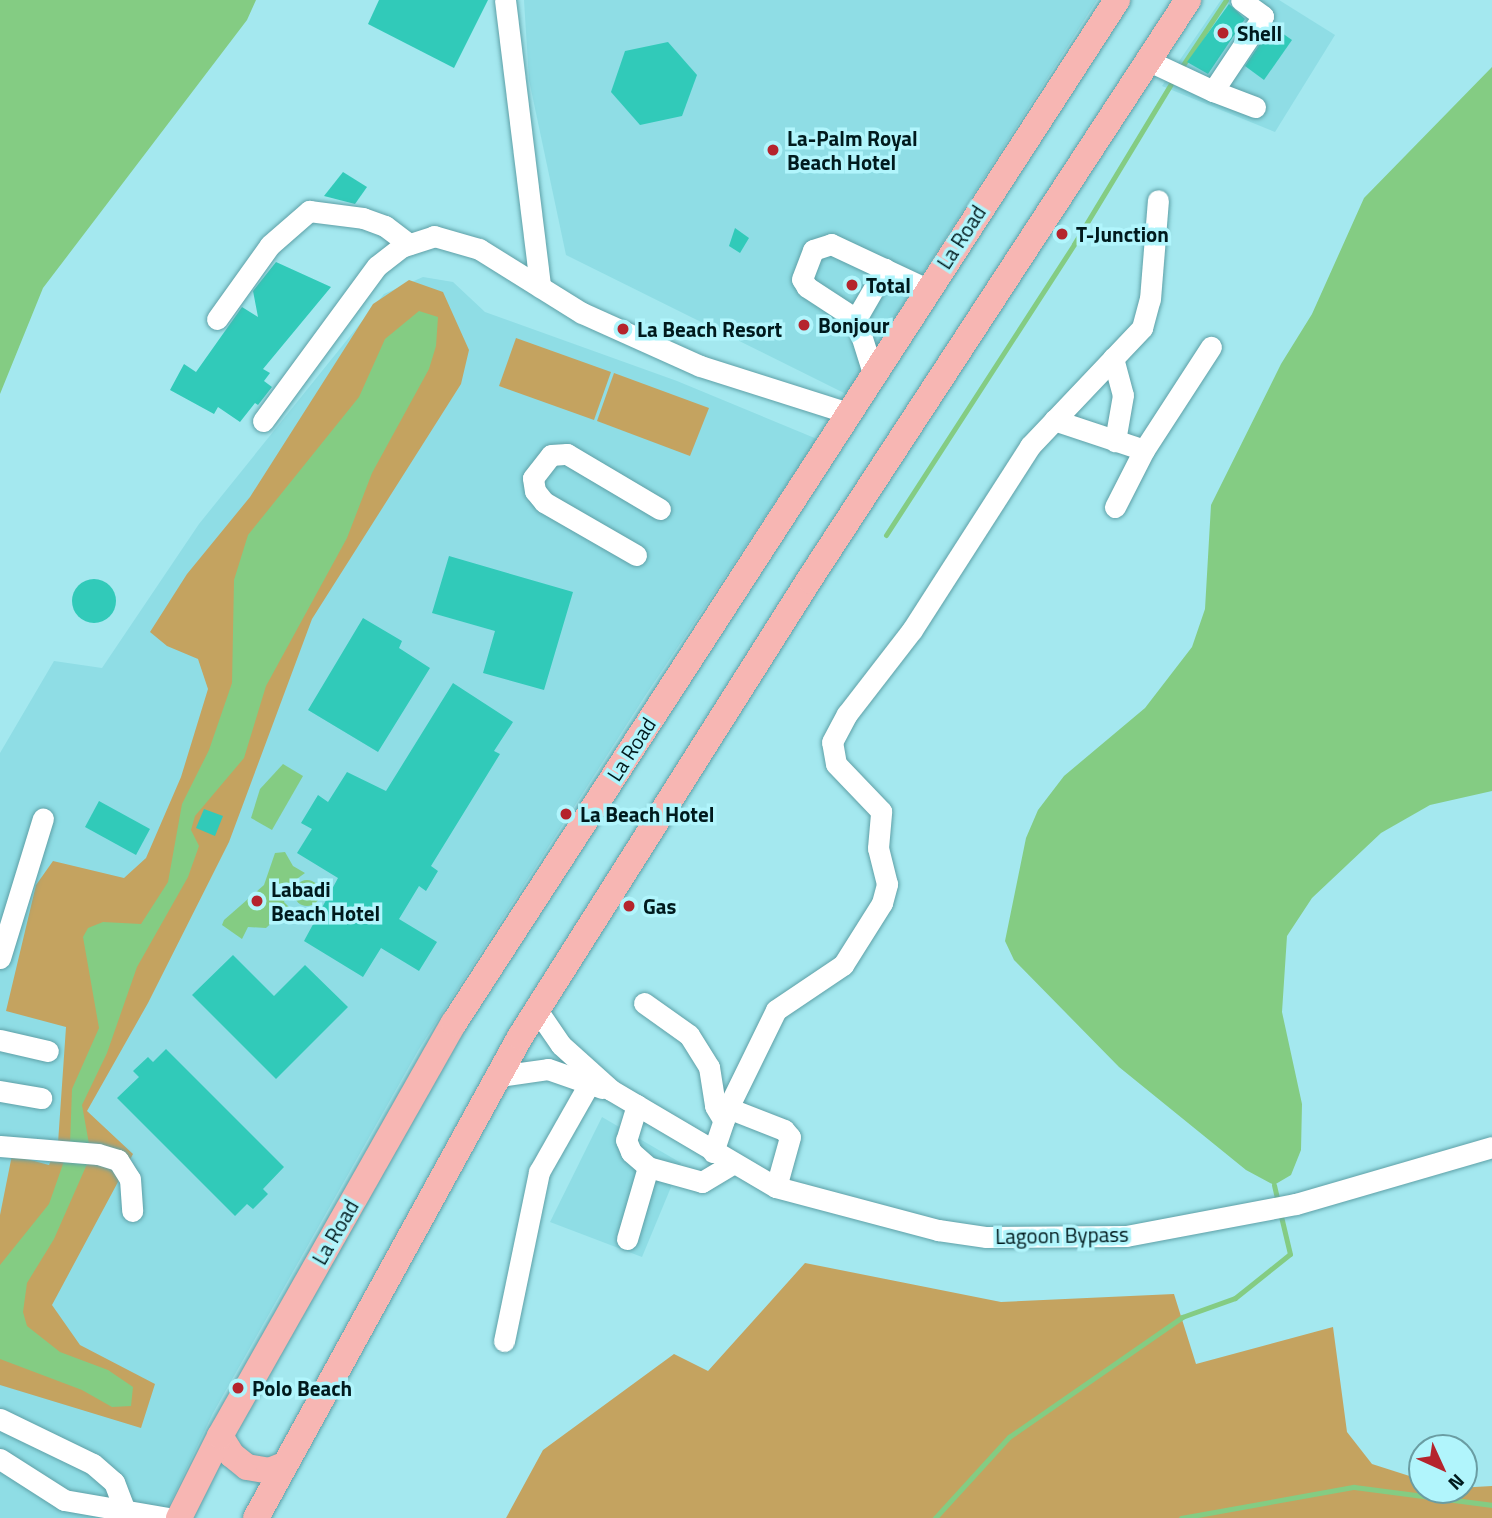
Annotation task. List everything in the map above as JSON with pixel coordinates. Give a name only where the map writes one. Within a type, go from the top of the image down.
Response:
[{"type":"main road","name":"La Road","points":[[179,1518],[220,1436],[454,1023],[1117,0]]},
{"type":"main road","points":[[256,1518],[537,1010],[809,580],[1167,70],[1188,0]]},
{"type":"main road","points":[[220,1436],[232,1455],[247,1467],[269,1471],[284,1465]]},
{"type":"street","points":[[505,0],[540,288]]},
{"type":"street","points":[[1213,91],[1263,16],[1241,0]]},
{"type":"street","points":[[1167,70],[1255,107]]},
{"type":"street","points":[[713,1152],[726,1114],[776,1010],[842,965],[882,903],[887,884],[877,848],[881,811],[836,764],[832,742],[847,714],[912,629],[1030,446],[1142,328],[1150,299],[1158,200]]},
{"type":"street","points":[[217,319],[270,244],[309,211],[363,218],[385,226],[408,244]]},
{"type":"street","points":[[263,421],[377,266],[408,244],[434,236],[479,249],[582,313],[700,366],[848,413]]},
{"type":"street","points":[[873,373],[856,318],[807,287],[803,271],[813,250],[831,244],[928,289]]},
{"type":"street","points":[[856,318],[885,269]]},
{"type":"street","points":[[1115,507],[1144,450],[1211,347]]},
{"type":"street","points":[[1113,358],[1123,395],[1115,441]]},
{"type":"street","points":[[1054,420],[1144,450]]},
{"type":"street","points":[[636,555],[544,502],[535,491],[533,478],[551,455],[567,454],[660,509]]},
{"type":"street","points":[[0,958],[43,818]]},
{"type":"street","points":[[644,1003],[689,1035],[709,1067],[715,1106],[726,1114],[784,1130],[790,1137],[776,1186]]},
{"type":"street","name":"Lagoon Bypass","points":[[537,1010],[562,1045],[611,1090],[713,1152],[776,1186],[914,1224],[986,1237],[1126,1236],[1296,1204],[1492,1147]]},
{"type":"street","points":[[0,1040],[48,1051]]},
{"type":"street","name":"Lagoon Bypass","points":[[499,1076],[536,1068],[611,1090]]},
{"type":"street","points":[[504,1341],[539,1172],[589,1084]]},
{"type":"street","points":[[0,1091],[41,1098]]},
{"type":"street","points":[[637,1105],[626,1140],[631,1153],[648,1167],[702,1182],[734,1163]]},
{"type":"street","points":[[0,1146],[98,1154],[118,1160],[135,1198],[132,1211]]},
{"type":"street","points":[[627,1239],[648,1167]]},
{"type":"street","points":[[0,1419],[93,1464],[114,1482],[124,1508]]},
{"type":"street","points":[[0,1459],[64,1500],[101,1509],[124,1508],[169,1518]]},
{"type":"shaded area","points":[[0,0],[256,0],[247,20],[43,288],[0,394]]},
{"type":"shaded area","name":"La-Palm Royal Beach Hotel","points":[[524,0],[1097,0],[846,394],[566,255],[529,80]]},
{"type":"shaded area","points":[[1221,0],[1279,0],[1335,35],[1275,132],[1162,86]]},
{"type":"shaded area","points":[[1492,67],[1492,791],[1430,805],[1381,833],[1312,898],[1287,936],[1282,1012],[1302,1104],[1301,1150],[1291,1175],[1274,1185],[1246,1170],[1119,1067],[1014,960],[1005,941],[1026,838],[1038,810],[1064,776],[1145,708],[1192,647],[1205,609],[1211,505],[1281,364],[1312,314],[1364,198]]},
{"type":"shaded area","name":"Labadi Beach Hotel","points":[[423,277],[453,282],[485,312],[677,381],[817,439],[645,696],[419,1049],[213,1413],[163,1518],[0,1518],[0,753],[54,661],[102,668],[199,524],[384,294]]},
{"type":"shaded area","points":[[409,280],[443,292],[469,350],[461,384],[312,619],[229,842],[148,1003],[87,1111],[133,1154],[52,1305],[80,1345],[155,1384],[141,1428],[0,1385],[0,1215],[12,1155],[49,1165],[58,1143],[66,1027],[6,1011],[36,885],[53,861],[124,878],[146,858],[181,777],[208,689],[198,659],[167,646],[150,632],[187,574],[250,497],[373,304]]},
{"type":"shaded area","points":[[419,311],[438,317],[436,346],[429,369],[372,473],[347,538],[266,686],[244,758],[195,816],[191,830],[199,846],[188,877],[137,967],[107,1053],[82,1105],[91,1155],[54,1239],[27,1283],[23,1312],[27,1326],[60,1352],[108,1370],[133,1387],[131,1406],[112,1407],[82,1390],[0,1359],[0,1265],[49,1204],[70,1144],[72,1089],[99,1028],[83,937],[88,928],[103,922],[141,924],[168,882],[182,804],[209,750],[232,683],[234,580],[248,535],[359,397],[385,339]]},
{"type":"shaded area","points":[[516,338],[611,372],[594,420],[499,386]]},
{"type":"shaded area","points":[[614,373],[709,408],[690,456],[597,421]]},
{"type":"shaded area","points":[[283,764],[303,776],[272,830],[251,818],[260,789]]},
{"type":"shaded area","points":[[285,852],[293,866],[305,873],[290,884],[284,902],[289,907],[266,928],[248,927],[242,939],[222,925],[224,920],[264,885],[275,853]]},
{"type":"shaded area","points":[[307,880],[316,884],[320,893],[316,902],[307,906],[298,902],[294,893],[298,884]]},
{"type":"shaded area","points":[[602,1117],[681,1163],[642,1257],[550,1222]]},
{"type":"shaded area","points":[[805,1263],[1001,1302],[1174,1294],[1196,1364],[1333,1327],[1347,1432],[1372,1464],[1408,1476],[1408,1504],[1478,1504],[1478,1487],[1492,1486],[1492,1518],[506,1518],[543,1450],[674,1354],[708,1371]]},
{"type":"building","points":[[379,0],[488,0],[454,68],[368,24]]},
{"type":"building","points":[[1229,4],[1245,19],[1208,74],[1187,62]]},
{"type":"building","points":[[1272,26],[1292,40],[1264,80],[1245,66]]},
{"type":"building","points":[[668,42],[697,75],[682,116],[640,125],[611,92],[625,51]]},
{"type":"building","points":[[343,172],[367,187],[355,204],[324,196]]},
{"type":"building","points":[[735,228],[749,238],[740,253],[729,246]]},
{"type":"building","points":[[276,262],[331,287],[263,369],[270,373],[264,381],[272,387],[258,405],[255,403],[240,422],[218,407],[214,414],[170,390],[184,364],[196,372],[242,307],[258,317],[253,291]]},
{"type":"building","points":[[449,556],[573,592],[544,690],[483,673],[495,631],[432,613]]},
{"type":"building","points":[[94,579],[110,585],[116,601],[110,617],[94,623],[78,617],[72,601],[78,585]]},
{"type":"building","points":[[363,618],[402,641],[399,648],[430,668],[378,752],[308,710]]},
{"type":"building","points":[[453,683],[513,722],[494,751],[500,754],[431,866],[438,871],[426,891],[419,886],[399,919],[437,942],[419,971],[381,948],[363,977],[304,941],[338,878],[297,853],[312,829],[301,823],[318,795],[328,802],[347,772],[386,791]]},
{"type":"building","points":[[99,801],[150,829],[136,855],[85,827]]},
{"type":"building","points":[[204,809],[223,816],[215,836],[196,828]]},
{"type":"building","points":[[233,955],[274,996],[305,965],[348,1007],[276,1079],[192,995]]},
{"type":"building","points":[[166,1049],[284,1167],[263,1189],[268,1194],[253,1209],[247,1204],[235,1216],[117,1098],[139,1077],[133,1071],[148,1057],[153,1062]]},
{"type":"waterway","points":[[1179,71],[1226,0]]},
{"type":"waterway","points":[[886,535],[1074,244],[1174,79]]},
{"type":"waterway","points":[[1274,1185],[1278,1202]]},
{"type":"waterway","points":[[935,1518],[1009,1437],[1182,1317],[1235,1298],[1290,1254],[1280,1212]]},
{"type":"waterway","points":[[1181,1518],[1354,1487],[1492,1505]]},
{"type":"place","name":"Shell","points":[[1223,33]]},
{"type":"place","name":"La-Palm Royal Beach Hotel","points":[[773,150]]},
{"type":"place","name":"T-Junction","points":[[1062,234]]},
{"type":"place","name":"Total","points":[[852,285]]},
{"type":"place","name":"Bonjour","points":[[804,325]]},
{"type":"place","name":"La Beach Resort","points":[[623,329]]},
{"type":"place","name":"La Beach Hotel","points":[[566,814]]},
{"type":"place","name":"Labadi Beach Hotel","points":[[257,901]]},
{"type":"place","name":"Gas","points":[[629,906]]},
{"type":"place","name":"Polo Beach","points":[[238,1388]]}]
